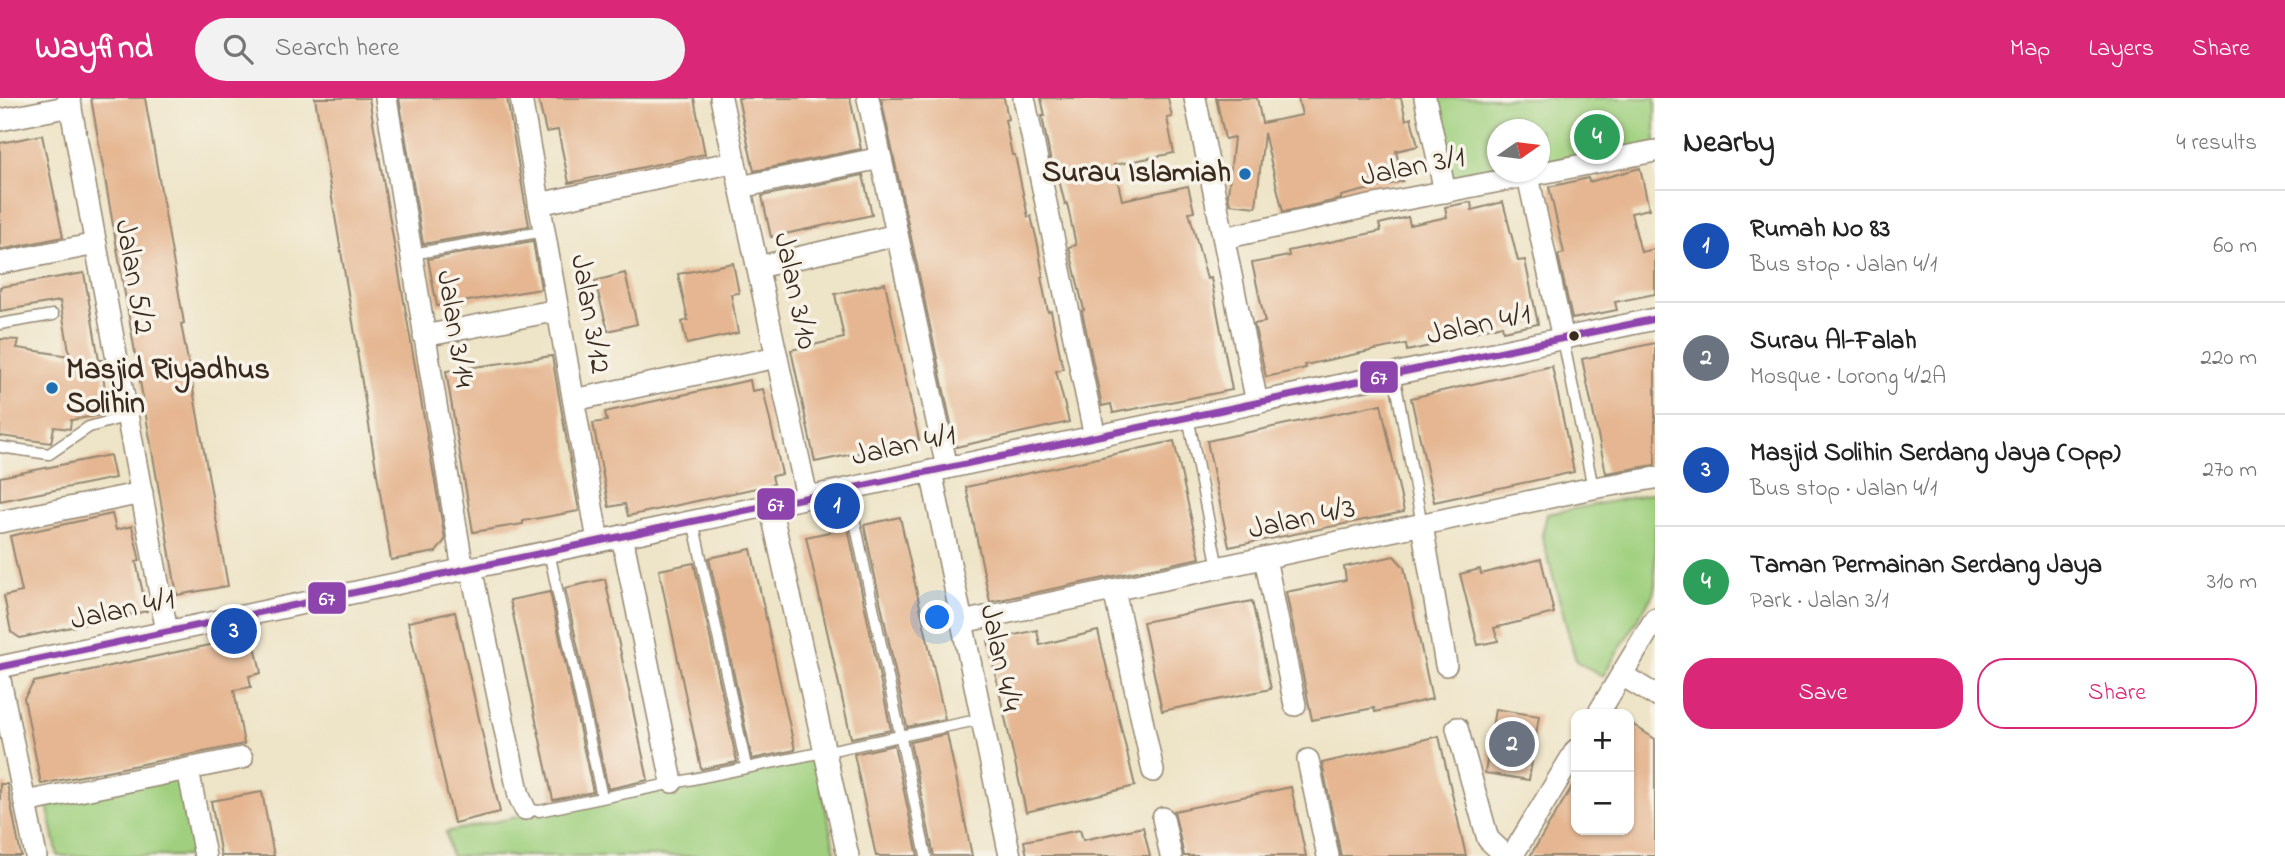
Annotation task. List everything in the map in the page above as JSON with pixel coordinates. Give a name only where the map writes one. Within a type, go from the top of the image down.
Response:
[{"type":"street","name":"Jalan 3/14","points":[[386,98],[424,336],[467,569],[519,796],[525,809]]},
{"type":"street","name":"Jalan 3/12","points":[[521,98],[598,541]]},
{"type":"street","name":"Jalan 3/10","points":[[721,98],[807,497]]},
{"type":"street","name":"Jalan 4/4","points":[[868,98],[897,234],[939,470],[962,622],[1010,856]]},
{"type":"street","points":[[1024,98],[1095,437]]},
{"type":"street","points":[[1195,98],[1257,403]]},
{"type":"street","points":[[1424,98],[1445,192]]},
{"type":"street","points":[[0,120],[70,102]]},
{"type":"street","name":"Jalan 5/2","points":[[70,102],[167,632]]},
{"type":"street","name":"Jalan 3/1","points":[[1550,172],[1655,151]]},
{"type":"street","points":[[740,187],[881,158]]},
{"type":"street","points":[[539,204],[734,162]]},
{"type":"street","name":"Jalan 3/1","points":[[1224,238],[1497,182]]},
{"type":"street","points":[[1529,182],[1563,339]]},
{"type":"street","points":[[758,267],[897,234]]},
{"type":"street","points":[[0,263],[96,243]]},
{"type":"street","points":[[424,336],[558,310]]},
{"type":"street","name":"Jalan 4/1","points":[[0,667],[1655,319]]},
{"type":"street","points":[[574,400],[777,357]]},
{"type":"street","name":"Jalan 4/3","points":[[962,622],[1593,488],[1655,478]]},
{"type":"street","points":[[0,522],[142,494]]},
{"type":"street","points":[[770,505],[848,856]]},
{"type":"street","points":[[1422,525],[1446,664]]},
{"type":"street","points":[[622,536],[672,782]]},
{"type":"street","points":[[1265,558],[1296,705]]},
{"type":"street","points":[[1114,590],[1153,771]]},
{"type":"street","points":[[1601,709],[1655,619]]},
{"type":"street","points":[[1622,675],[1655,695]]},
{"type":"street","points":[[0,680],[36,856]]},
{"type":"street","points":[[1457,728],[1488,839],[1506,856]]},
{"type":"street","points":[[25,802],[242,758]]},
{"type":"street","points":[[1512,856],[1571,758]]},
{"type":"street","points":[[1308,760],[1328,856]]},
{"type":"street","points":[[188,769],[205,856]]},
{"type":"street","points":[[1163,818],[1171,856]]},
{"type":"lane","points":[[412,254],[545,231]]},
{"type":"lane","points":[[0,324],[53,315]]},
{"type":"lane","points":[[1563,339],[1593,488]]},
{"type":"lane","points":[[1394,374],[1422,525]]},
{"type":"lane","points":[[0,447],[49,454],[89,427],[128,416]]},
{"type":"lane","points":[[1188,417],[1218,568]]},
{"type":"lane","points":[[848,489],[926,856]]},
{"type":"lane","points":[[693,522],[746,766]]},
{"type":"lane","points":[[549,552],[602,797]]},
{"type":"lane","points":[[525,809],[539,811],[982,719]]},
{"type":"green space","points":[[1434,98],[1655,98],[1655,144],[1550,166],[1550,119],[1487,119],[1487,176],[1453,187]]},
{"type":"green space","points":[[1655,493],[1655,591],[1603,676],[1576,661],[1542,536],[1547,514]]},
{"type":"green space","points":[[814,754],[836,856],[451,856],[446,832]]},
{"type":"green space","points":[[177,777],[194,856],[58,856],[47,804]]},
{"type":"building","points":[[91,98],[145,98],[184,323],[181,324],[228,586],[177,595]]},
{"type":"building","points":[[315,98],[369,98],[445,540],[436,552],[391,560]]},
{"type":"building","points":[[399,98],[507,98],[529,226],[423,244]]},
{"type":"building","points":[[538,98],[694,98],[705,154],[569,183],[558,130],[546,132]]},
{"type":"building","points":[[738,98],[850,98],[861,149],[754,171]]},
{"type":"building","points":[[881,98],[1004,98],[1012,155],[1015,155],[1028,217],[1031,216],[1038,245],[1048,312],[1051,311],[1063,369],[1056,371],[1069,422],[956,447]]},
{"type":"building","points":[[1041,98],[1168,98],[1172,117],[1167,118],[1174,153],[1114,165],[1122,200],[1188,186],[1194,211],[1189,212],[1207,279],[1211,278],[1232,390],[1113,413],[1111,404],[1102,406],[1069,247],[1076,245],[1067,203],[1065,204],[1057,172],[1053,173]]},
{"type":"building","points":[[1216,98],[1257,98],[1262,123],[1302,115],[1298,98],[1401,98],[1406,120],[1411,118],[1418,146],[1396,151],[1403,181],[1283,212],[1264,133],[1256,207],[1230,204],[1228,195],[1234,137],[1225,139]]},
{"type":"building","points":[[42,135],[63,237],[0,250],[0,143]]},
{"type":"building","points":[[1640,168],[1649,209],[1631,213],[1641,252],[1655,249],[1655,294],[1615,302],[1617,310],[1572,319],[1558,255],[1564,253],[1549,187],[1588,178],[1589,182]]},
{"type":"building","points":[[863,175],[872,215],[771,237],[762,196]]},
{"type":"building","points":[[1471,202],[1472,210],[1503,202],[1518,261],[1525,260],[1538,324],[1503,331],[1502,325],[1407,351],[1406,344],[1305,365],[1306,368],[1266,377],[1254,324],[1265,322],[1252,263],[1289,256],[1288,251],[1381,231],[1379,224],[1408,217],[1410,225],[1447,217],[1445,207]]},
{"type":"building","points":[[533,241],[541,289],[437,306],[428,259]]},
{"type":"building","points":[[733,263],[739,293],[731,294],[738,333],[687,344],[682,322],[688,320],[678,274]]},
{"type":"building","name":"Masjid Riyadhus Solihin","points":[[84,273],[99,360],[102,360],[107,414],[71,420],[70,429],[54,427],[51,443],[0,436],[0,339],[19,340],[17,348],[70,356],[60,301],[0,311],[0,287]]},
{"type":"building","points":[[625,273],[637,324],[608,331],[595,281]]},
{"type":"building","points":[[885,283],[919,440],[815,462],[791,350],[844,338],[835,294]]},
{"type":"building","points":[[1655,343],[1655,465],[1606,473],[1582,359]]},
{"type":"building","points":[[552,356],[579,511],[473,532],[446,371]]},
{"type":"building","points":[[1552,366],[1574,472],[1434,502],[1411,398]]},
{"type":"building","points":[[750,380],[752,391],[763,389],[782,474],[772,476],[774,484],[628,516],[625,504],[609,507],[593,423],[607,421],[605,412]]},
{"type":"building","points":[[1381,404],[1404,512],[1229,547],[1207,441]]},
{"type":"building","points":[[1174,441],[1200,558],[990,602],[966,487]]},
{"type":"building","points":[[110,455],[115,478],[0,501],[0,477]]},
{"type":"building","points":[[112,514],[116,530],[132,526],[140,561],[136,562],[147,611],[20,638],[11,632],[4,596],[22,592],[10,536]]},
{"type":"building","points":[[900,517],[945,719],[907,727],[864,525]]},
{"type":"building","points":[[848,528],[891,730],[851,738],[806,537]]},
{"type":"building","points":[[751,549],[795,750],[752,759],[709,558]]},
{"type":"building","points":[[1394,556],[1404,567],[1432,699],[1375,712],[1374,708],[1312,720],[1286,592],[1346,580],[1344,567]]},
{"type":"building","points":[[1541,559],[1554,613],[1494,628],[1498,641],[1478,645],[1460,574],[1480,569],[1481,574]]},
{"type":"building","points":[[694,563],[737,762],[701,769],[659,570]]},
{"type":"building","points":[[605,579],[648,780],[608,789],[565,588]]},
{"type":"building","points":[[550,592],[593,792],[553,800],[510,600]]},
{"type":"building","points":[[1252,601],[1271,689],[1162,711],[1143,622]]},
{"type":"building","points":[[455,612],[500,812],[454,823],[408,622]]},
{"type":"building","points":[[1037,630],[1040,645],[1098,631],[1135,786],[1026,812],[988,641]]},
{"type":"building","points":[[253,636],[261,673],[249,676],[251,687],[234,690],[244,744],[41,784],[24,698],[34,682]]},
{"type":"building","points":[[1495,709],[1539,716],[1529,780],[1485,773]]},
{"type":"building","points":[[1634,725],[1655,739],[1655,856],[1530,856],[1571,788],[1571,835],[1634,835]]},
{"type":"building","points":[[947,734],[972,856],[934,856],[910,742]]},
{"type":"building","points":[[1439,736],[1466,856],[1341,856],[1322,763]]},
{"type":"building","points":[[894,745],[918,856],[876,856],[854,754]]},
{"type":"building","points":[[0,784],[7,784],[21,856],[0,856]]},
{"type":"building","points":[[1291,787],[1306,856],[1184,856],[1174,811]]},
{"type":"building","points":[[262,792],[274,856],[221,856],[211,801]]},
{"type":"building","points":[[1143,827],[1150,856],[1027,856],[1024,841],[1080,830],[1083,840]]},
{"type":"transit line","name":"67","points":[[0,667],[1655,319]]},
{"type":"place","name":"Taman Permainan Serdang Jaya","points":[[1597,137]]},
{"type":"place","name":"Surau Islamiah","points":[[1245,174]]},
{"type":"place","name":"Masjid Riyadhus Solihin","points":[[52,388]]},
{"type":"place","name":"Rumah No 83","points":[[837,506]]},
{"type":"place","name":"Masjid Solihin Serdang Jaya (Opp)","points":[[234,631]]},
{"type":"place","name":"Surau Al-Falah","points":[[1512,744]]}]
